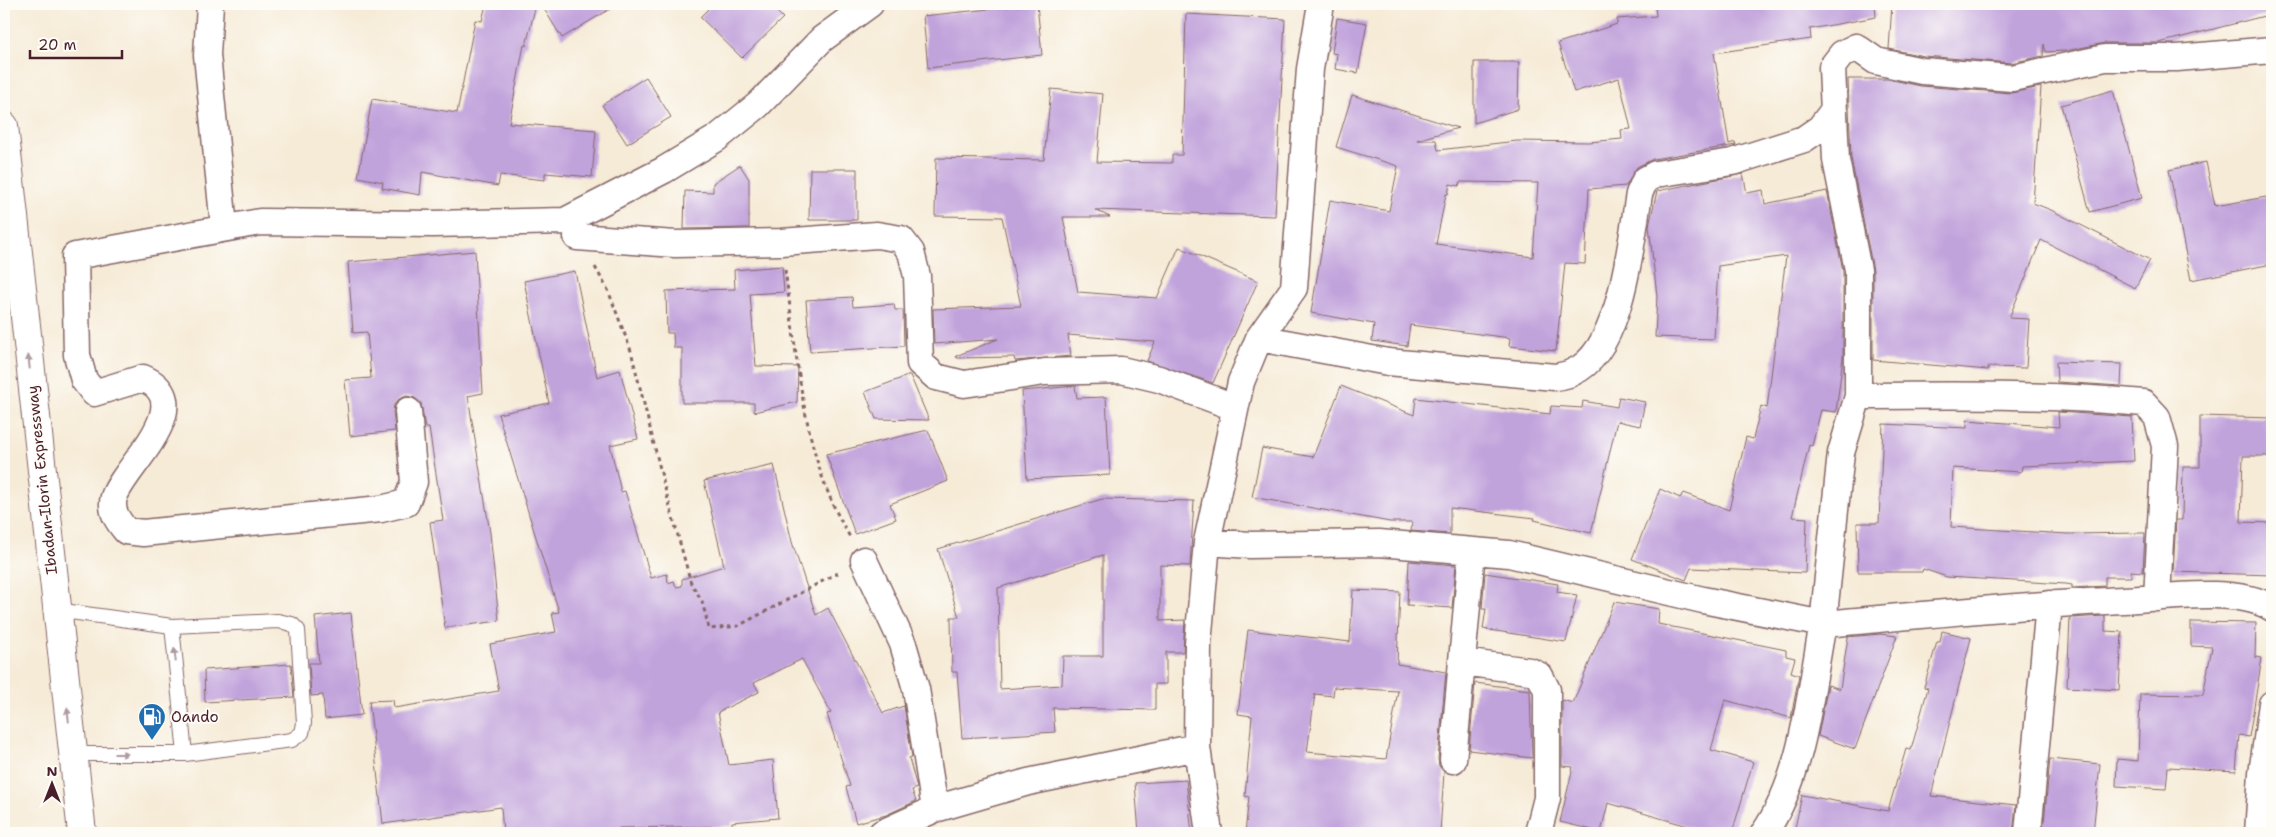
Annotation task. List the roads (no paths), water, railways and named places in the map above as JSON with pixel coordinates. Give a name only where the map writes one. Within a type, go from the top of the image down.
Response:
[{"type":"highway","name":"Ibadan-Ilorin Expressway","points":[[4,126],[82,833]]},
{"type":"street","points":[[210,4],[207,55],[224,227]]},
{"type":"street","points":[[408,411],[414,482],[406,503],[381,509],[143,533],[126,531],[114,515],[114,497],[163,419],[163,404],[160,392],[152,382],[143,378],[94,393],[84,380],[77,354],[75,256],[224,227],[260,222],[433,224],[565,221],[664,170],[716,138],[758,105],[822,39],[870,4]]},
{"type":"street","points":[[1210,833],[1197,747],[1198,644],[1207,542],[1234,407],[1241,382],[1259,338],[1294,288],[1310,69],[1321,4]]},
{"type":"street","points":[[1764,833],[1772,822],[1796,763],[1823,624],[1841,453],[1858,396],[1858,270],[1836,160],[1832,67],[1842,54],[1856,47],[1876,61],[1922,71],[2012,78],[2105,58],[2177,58],[2272,50]]},
{"type":"street","points":[[1259,338],[1388,362],[1555,377],[1574,372],[1590,359],[1610,331],[1622,288],[1639,194],[1645,180],[1656,174],[1732,162],[1804,139],[1820,128],[1833,111]]},
{"type":"street","points":[[577,237],[675,244],[781,242],[877,235],[901,239],[911,252],[918,276],[920,363],[936,377],[964,384],[1045,372],[1121,370],[1159,379],[1234,407]]},
{"type":"street","points":[[1858,396],[1969,395],[2088,398],[2144,404],[2157,417],[2165,446],[2157,598]]},
{"type":"street","points":[[1207,542],[1250,545],[1379,544],[1509,554],[1702,600],[1823,624],[2049,604],[2205,594],[2262,602],[2272,608]]},
{"type":"street","points":[[1453,760],[1472,551]]},
{"type":"street","points":[[864,560],[902,644],[916,689],[935,809]]},
{"type":"street","points":[[2028,833],[2049,604]]},
{"type":"street","points":[[1462,662],[1530,671],[1540,676],[1547,690],[1547,798],[1538,833]]},
{"type":"street","points":[[2258,833],[2262,773],[2272,704]]},
{"type":"street","points":[[882,833],[935,809],[1028,782],[1197,747]]},
{"type":"lane","points":[[56,610],[172,626],[278,621],[292,624],[298,630],[304,723],[302,733],[292,740],[185,754],[73,754]]},
{"type":"lane","points":[[172,626],[185,754]]},
{"type":"place","name":"Oando","points":[[152,741]]}]
